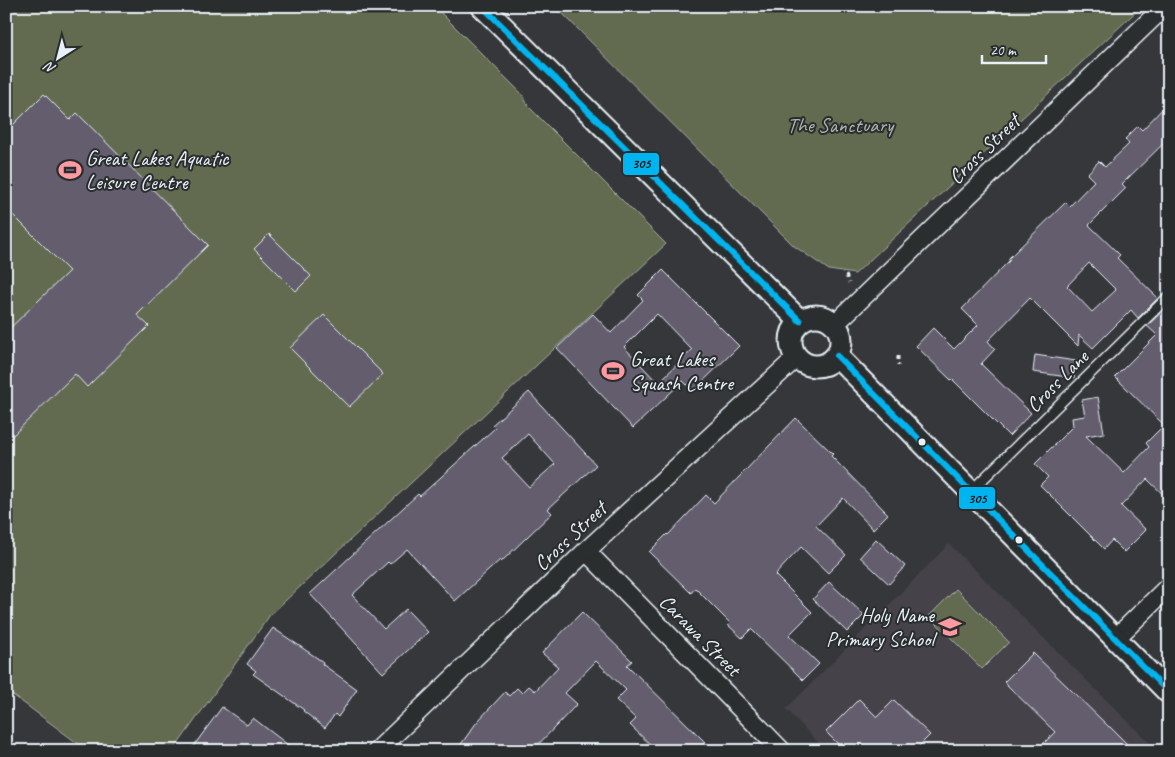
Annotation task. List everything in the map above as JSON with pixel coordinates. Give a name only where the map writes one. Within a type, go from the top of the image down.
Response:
[{"type":"street","points":[[482,6],[800,321]]},
{"type":"street","name":"Cross Street","points":[[835,324],[1165,6]]},
{"type":"street","points":[[814,316],[822,316],[835,324],[840,331],[842,340],[841,348],[832,362],[817,367],[809,366],[796,357],[792,350],[791,342],[792,334],[800,321],[814,316]]},
{"type":"street","points":[[837,356],[1169,693]]},
{"type":"street","name":"Cross Street","points":[[377,751],[586,551],[796,357]]},
{"type":"street","name":"Carawa Street","points":[[586,551],[782,751]]},
{"type":"street","points":[[1115,639],[1169,586]]},
{"type":"lane","name":"Cross Lane","points":[[970,492],[1169,296]]},
{"type":"path","points":[[846,275],[849,283]]},
{"type":"path","points":[[898,356],[898,366]]},
{"type":"shaded area","name":"Holy Name Primary School","points":[[949,544],[1158,751],[826,751],[786,709]]},
{"type":"green space","points":[[6,6],[434,6],[522,94],[529,107],[666,244],[270,615],[173,751],[88,751],[6,690]]},
{"type":"green space","name":"The Sanctuary","points":[[555,6],[1142,6],[855,274],[829,270],[794,246]]},
{"type":"green space","points":[[956,589],[1009,642],[982,669],[929,616]]},
{"type":"building","name":"Great Lakes Aquatic Leisure Centre","points":[[44,94],[70,120],[77,113],[208,245],[137,315],[149,326],[87,387],[75,374],[6,442],[6,332],[69,271],[6,208],[6,132]]},
{"type":"building","points":[[1169,102],[1169,138],[1122,184],[1126,188],[1089,225],[1120,255],[1117,258],[1158,298],[1138,318],[1131,310],[1093,348],[1079,335],[1078,346],[1030,298],[988,341],[995,349],[981,364],[1031,413],[1009,436],[916,346],[933,328],[954,349],[978,325],[962,309],[1010,260],[1008,259],[1066,202],[1070,206],[1094,181],[1087,174],[1099,161],[1105,167],[1129,144],[1125,139],[1138,126],[1142,130]],"holes":[[[1089,263],[1116,290],[1092,312],[1067,286]]]},
{"type":"building","points":[[269,234],[311,276],[296,291],[254,249]]},
{"type":"building","points":[[663,270],[739,346],[693,391],[683,381],[633,428],[557,348],[593,314],[611,333],[643,300],[638,295]],"holes":[[[657,314],[692,350],[658,383],[624,347]]]},
{"type":"building","points":[[1167,307],[1169,309],[1169,500],[1147,479],[1121,506],[1146,530],[1124,552],[1112,540],[1104,549],[1040,485],[1048,477],[1035,464],[1073,426],[1072,418],[1085,416],[1082,400],[1098,397],[1104,433],[1086,436],[1124,473],[1149,447],[1146,443],[1164,425],[1115,377],[1157,335],[1147,326]]},
{"type":"building","points":[[324,315],[383,374],[349,407],[290,348]]},
{"type":"building","points":[[1035,355],[1076,361],[1074,378],[1033,372]]},
{"type":"building","points":[[529,392],[596,465],[548,509],[552,513],[501,562],[500,560],[455,601],[407,549],[390,564],[388,562],[352,595],[384,629],[406,609],[428,632],[383,673],[310,594],[418,494],[420,496],[495,428],[492,425]],"holes":[[[528,434],[555,464],[529,487],[502,458]]]},
{"type":"building","points":[[796,418],[833,454],[831,456],[888,514],[873,529],[843,498],[816,526],[846,555],[828,573],[801,547],[775,575],[812,612],[789,635],[819,664],[803,680],[751,629],[742,638],[728,625],[730,623],[695,588],[691,593],[649,552],[706,495],[714,503]]},
{"type":"building","points":[[876,539],[905,566],[889,584],[860,557]]},
{"type":"building","points":[[829,582],[864,615],[847,632],[813,599]]},
{"type":"building","points":[[582,612],[632,661],[627,665],[705,742],[697,751],[657,751],[630,725],[636,719],[616,700],[626,690],[596,661],[565,693],[577,704],[532,751],[456,751],[477,722],[505,692],[509,696],[517,688],[522,693],[529,686],[535,691],[558,667],[542,653]]},
{"type":"building","points":[[273,628],[323,662],[322,664],[357,689],[338,717],[335,714],[325,728],[304,710],[253,674],[256,671],[247,664]]},
{"type":"building","points":[[1033,653],[1134,751],[1036,751],[1055,732],[1004,682]]},
{"type":"building","points":[[859,699],[877,717],[894,700],[930,735],[914,751],[845,751],[826,732]]},
{"type":"building","points":[[222,707],[247,725],[253,718],[296,751],[190,751]]},
{"type":"transit line","name":"305","points":[[482,6],[800,321]]},
{"type":"transit line","name":"305","points":[[837,356],[1169,693]]},
{"type":"place","name":"Great Lakes Aquatic Leisure Centre","points":[[70,170]]},
{"type":"place","name":"Great Lakes Squash Centre","points":[[613,371]]},
{"type":"place","name":"Holy Name Primary School","points":[[950,627]]}]
